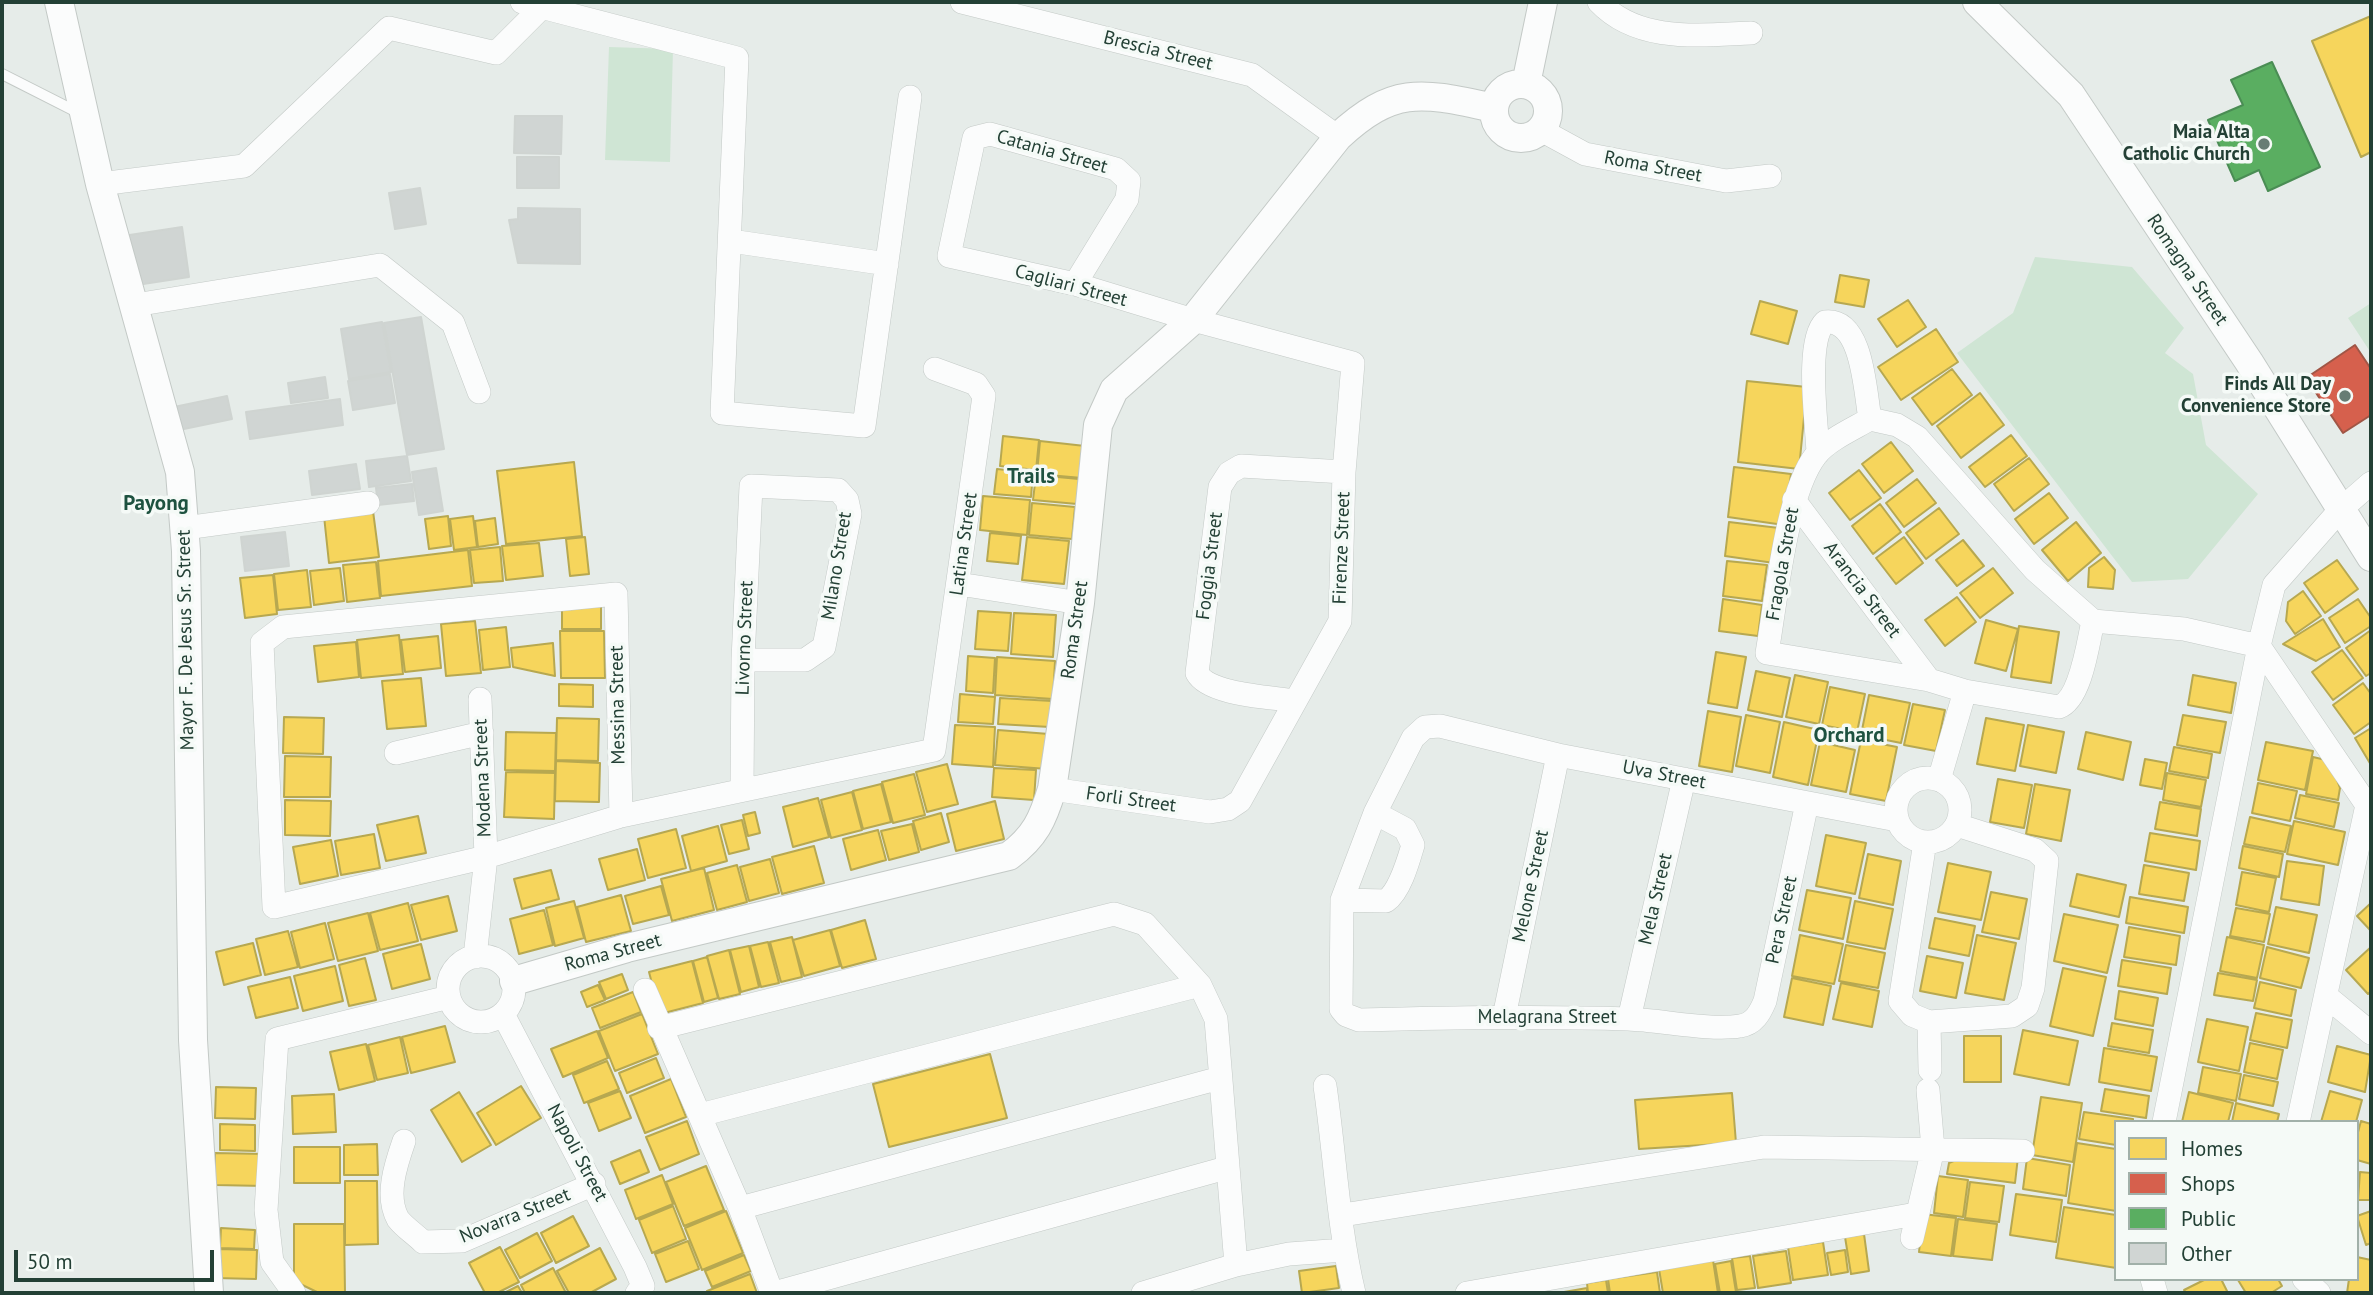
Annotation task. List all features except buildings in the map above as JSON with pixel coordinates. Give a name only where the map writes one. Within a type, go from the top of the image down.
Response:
[{"type":"street","name":"Mayor F. De Jesus Sr. Street","points":[[59,2],[100,184],[180,472],[184,528],[192,1040],[209,1293]]},
{"type":"street","name":"Brescia Street","points":[[962,2],[1252,75],[1338,137]]},
{"type":"street","points":[[1526,84],[1543,2]]},
{"type":"street","points":[[1599,2],[1612,15],[1636,27],[1666,34],[1751,33]]},
{"type":"street","name":"Romagna Street","points":[[1978,2],[2071,95],[2249,362],[2371,557]]},
{"type":"street","points":[[100,184],[244,166],[389,28],[496,53],[532,4],[737,58],[722,413],[864,426],[909,97]]},
{"type":"street","points":[[1517,84],[1526,84],[1541,92],[1546,99],[1549,115],[1541,130],[1527,138],[1510,136],[1497,125],[1494,108],[1502,92],[1517,84]]},
{"type":"street","name":"Roma Street","points":[[514,981],[627,948],[1009,856],[1030,840],[1044,818],[1052,789],[1080,603],[1098,425],[1114,390],[1193,320],[1338,137],[1364,112],[1385,102],[1413,96],[1440,97],[1494,108]]},
{"type":"street","name":"Roma Street","points":[[1541,130],[1585,154],[1598,157],[1726,181],[1770,176]]},
{"type":"street","name":"Catania Street","points":[[949,256],[970,146],[974,138],[990,134],[1116,169],[1129,181],[1128,199],[1075,284]]},
{"type":"street","points":[[731,241],[887,264]]},
{"type":"street","name":"Cagliari Street","points":[[949,256],[1075,284],[1193,320],[1353,363]]},
{"type":"street","points":[[135,305],[380,265],[453,323],[479,392]]},
{"type":"street","points":[[1818,453],[1814,353],[1816,334],[1825,321],[1837,322],[1852,335],[1870,419],[1896,425],[1917,437],[2035,570],[2093,621],[2184,629],[2259,646],[2369,808],[2298,1120]]},
{"type":"street","name":"Firenze Street","points":[[1210,812],[1228,809],[1240,801],[1340,621],[1344,472],[1353,363]]},
{"type":"street","name":"Latina Street","points":[[742,789],[934,750],[984,396],[976,384],[934,369]]},
{"type":"street","name":"Fragola Street","points":[[1870,419],[1818,453],[1804,473],[1794,500],[1766,653],[1929,680],[1965,691],[2052,707],[2066,705],[2075,692],[2093,621]]},
{"type":"street","name":"Foggia Street","points":[[1295,701],[1213,688],[1201,680],[1197,673],[1220,487],[1228,474],[1241,466],[1344,472]]},
{"type":"street","points":[[2164,1120],[2259,646],[2274,585],[2340,510],[2371,483]]},
{"type":"street","name":"Milano Street","points":[[743,660],[805,660],[824,646],[850,514],[847,500],[838,490],[751,486]]},
{"type":"street","name":"Livorno Street","points":[[742,789],[743,660],[751,486]]},
{"type":"street","name":"Arancia Street","points":[[1794,500],[1929,680]]},
{"type":"street","points":[[184,528],[368,503]]},
{"type":"street","points":[[959,584],[1080,603]]},
{"type":"street","name":"Messina Street","points":[[486,857],[274,907],[262,643],[283,626],[616,594],[621,816]]},
{"type":"street","points":[[1939,780],[1965,691]]},
{"type":"street","name":"Modena Street","points":[[475,957],[486,857],[480,699]]},
{"type":"street","name":"Uva Street","points":[[1376,813],[1413,738],[1425,727],[1433,725],[1558,755],[1897,820]]},
{"type":"street","points":[[396,753],[482,733]]},
{"type":"street","name":"Melone Street","points":[[1504,1017],[1558,755]]},
{"type":"street","name":"Mela Street","points":[[1629,1019],[1684,779]]},
{"type":"street","points":[[1919,780],[1939,780],[1949,786],[1960,804],[1957,825],[1943,838],[1925,842],[1908,835],[1897,820],[1898,800],[1902,791],[1919,780]]},
{"type":"street","points":[[486,857],[621,816],[742,789]]},
{"type":"street","name":"Forli Street","points":[[1052,789],[1210,812]]},
{"type":"street","name":"Pera Street","points":[[1741,1026],[1760,1014],[1765,1001],[1807,803]]},
{"type":"street","points":[[1376,813],[1405,829],[1413,845],[1395,891],[1386,901],[1342,900],[1376,813]]},
{"type":"street","points":[[1925,842],[1900,1001],[1912,1015],[1929,1022],[2012,1016],[2027,1006],[2033,988],[2047,861],[2035,850],[1957,825]]},
{"type":"street","name":"Melagrana Street","points":[[1342,900],[1339,1002],[1346,1015],[1352,1018],[1629,1019],[1741,1026]]},
{"type":"street","points":[[659,1028],[1114,914],[1145,923],[1200,985],[1216,1019],[1226,1168],[1236,1265]]},
{"type":"street","points":[[485,956],[503,964],[514,981],[513,999],[503,1014],[483,1023],[472,1021],[453,1008],[449,997],[448,986],[456,967],[475,957],[485,956]]},
{"type":"street","points":[[700,1115],[1200,985]]},
{"type":"street","points":[[645,990],[659,1028],[740,1209],[773,1293],[1226,1168]]},
{"type":"street","points":[[2326,996],[2371,1033]]},
{"type":"street","points":[[294,1293],[272,1262],[266,1210],[277,1039],[449,997]]},
{"type":"street","name":"Napoli Street","points":[[503,1014],[594,1184],[643,1286],[637,1293]]},
{"type":"street","points":[[1912,1238],[1933,1149],[1929,1022]]},
{"type":"street","points":[[740,1209],[1220,1078]]},
{"type":"street","points":[[1325,1086],[1343,1215],[1344,1250],[1354,1293]]},
{"type":"street","name":"Novarra Street","points":[[404,1141],[394,1167],[392,1193],[398,1219],[423,1242],[462,1241],[594,1184]]},
{"type":"street","points":[[1343,1215],[1764,1147],[2023,1150]]},
{"type":"street","points":[[1467,1293],[1916,1214]]},
{"type":"street","points":[[1143,1293],[1236,1265],[1289,1254],[1344,1250]]},
{"type":"street","points":[[2306,1281],[2319,1293]]},
{"type":"lane","points":[[2,74],[85,116]]},
{"type":"green space","points":[[609,47],[673,49],[670,162],[605,160]]},
{"type":"green space","points":[[2035,257],[2132,267],[2184,328],[2165,353],[2193,374],[2206,445],[2258,494],[2188,579],[2132,582],[1957,353],[2013,313]]},
{"type":"green space","points":[[2371,303],[2371,353],[2348,318]]},
{"type":"place","name":"Maia Alta Catholic Church","points":[[2264,144]]},
{"type":"place","name":"Finds All Day Convenience Store","points":[[2345,396]]},
{"type":"district","name":"Trails","points":[[1031,477]]},
{"type":"district","name":"Payong","points":[[156,504]]},
{"type":"district","name":"Orchard","points":[[1849,736]]}]
